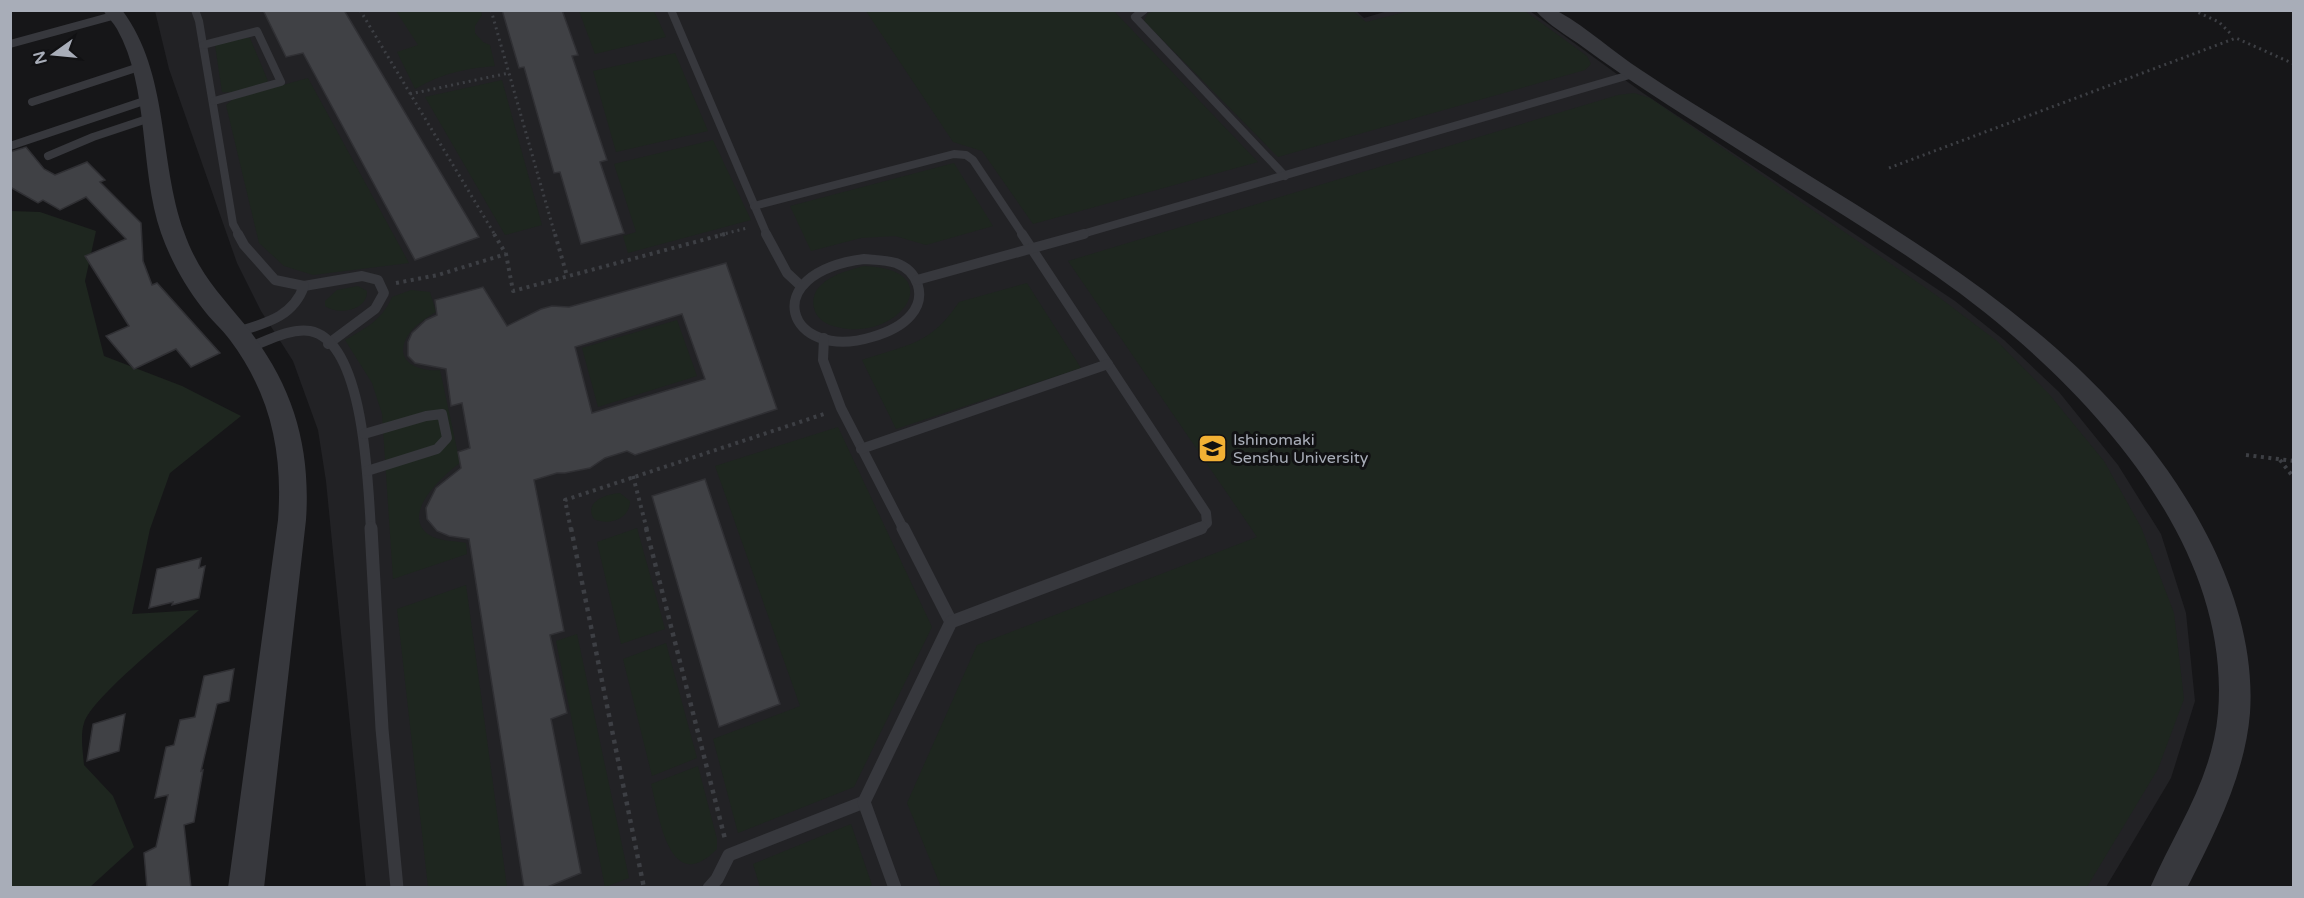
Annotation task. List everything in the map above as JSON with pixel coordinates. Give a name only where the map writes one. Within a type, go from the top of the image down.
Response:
[{"type":"street","points":[[1544,10],[1633,74],[1944,271],[1993,307],[2040,345],[2077,380],[2142,454],[2174,501],[2209,567],[2226,620],[2234,669],[2234,710],[2228,751],[2216,791],[2200,829],[2168,888]]},
{"type":"street","points":[[114,13],[122,20],[132,42],[139,67],[149,109],[164,204],[174,241],[190,274],[243,340],[276,400],[287,429],[292,483],[292,530],[278,623],[246,888]]},
{"type":"lane","points":[[195,10],[214,101],[233,224],[244,245],[275,280],[304,286],[362,276],[378,280],[384,293],[375,309],[328,344]]},
{"type":"lane","points":[[671,10],[761,225],[787,273],[801,286]]},
{"type":"lane","points":[[1144,10],[1135,17],[1285,176]]},
{"type":"lane","points":[[10,44],[114,13]]},
{"type":"lane","points":[[203,45],[257,31],[281,82],[214,101]]},
{"type":"lane","points":[[32,102],[139,67]]},
{"type":"lane","points":[[917,280],[1032,249],[1633,74]]},
{"type":"lane","points":[[10,146],[149,109]]},
{"type":"lane","points":[[48,156],[149,109]]},
{"type":"lane","points":[[709,888],[717,879],[729,855],[864,802],[951,622],[1199,530],[1207,523],[1206,513],[973,160],[966,155],[954,154],[754,206]]},
{"type":"lane","points":[[864,259],[899,265],[917,280],[921,291],[920,303],[901,325],[881,335],[859,340],[839,341],[824,338],[804,328],[795,315],[794,299],[801,286],[816,273],[829,266],[864,259]]},
{"type":"lane","points":[[243,340],[293,310],[301,298],[304,286]]},
{"type":"lane","points":[[243,340],[295,332],[316,333],[328,344],[351,384],[361,412],[367,471],[382,729],[397,888]]},
{"type":"lane","points":[[824,338],[823,360],[841,408],[951,622]]},
{"type":"lane","points":[[861,450],[1108,364]]},
{"type":"lane","points":[[364,435],[426,416],[442,414],[447,438],[437,449],[367,471]]},
{"type":"lane","points":[[864,802],[895,888]]},
{"type":"path","points":[[360,10],[506,254],[513,291],[761,225]]},
{"type":"path","points":[[491,10],[567,276]]},
{"type":"path","points":[[2193,10],[2219,22],[2231,34]]},
{"type":"path","points":[[1889,168],[2235,38],[2294,64]]},
{"type":"path","points":[[410,94],[509,72]]},
{"type":"path","points":[[381,286],[438,275],[506,254]]},
{"type":"path","points":[[644,888],[565,500],[841,408]]},
{"type":"path","points":[[2246,455],[2294,461]]},
{"type":"path","points":[[2280,459],[2294,478]]},
{"type":"path","points":[[633,476],[729,855]]},
{"type":"shaded area","name":"Ishinomaki Senshu University","points":[[1355,10],[1364,18],[1391,10],[1530,11],[1643,93],[1955,301],[2004,340],[2059,392],[2118,465],[2161,534],[2186,613],[2195,701],[2171,778],[2106,887],[366,887],[326,481],[318,430],[293,361],[261,311],[237,263],[169,69],[155,11]]},
{"type":"shaded area","points":[[396,11],[481,11],[482,15],[475,26],[475,33],[483,42],[490,45],[495,66],[454,73],[415,89],[397,52],[418,45]]},
{"type":"shaded area","points":[[579,11],[654,11],[666,37],[595,54]]},
{"type":"shaded area","points":[[866,11],[1114,11],[1258,162],[1033,224],[982,151],[953,142]]},
{"type":"shaded area","points":[[1157,11],[1353,11],[1366,22],[1409,11],[1525,11],[1587,56],[1591,64],[1585,70],[1278,157],[1144,21],[1148,13]]},
{"type":"shaded area","points":[[240,38],[250,38],[268,81],[246,90],[222,92],[215,45]]},
{"type":"shaded area","points":[[675,53],[708,131],[616,152],[593,71]]},
{"type":"shaded area","points":[[308,78],[409,263],[313,275],[284,266],[259,243],[226,105],[233,99]]},
{"type":"shaded area","points":[[502,80],[542,225],[505,235],[425,97]]},
{"type":"shaded area","points":[[1634,93],[1650,98],[1936,295],[1997,341],[2049,394],[2104,461],[2141,527],[2174,613],[2184,699],[2158,769],[2087,887],[941,887],[907,803],[977,645],[1257,537],[1068,261],[1618,95]]},
{"type":"shaded area","points":[[713,140],[751,220],[628,253],[623,236],[636,232],[614,164]]},
{"type":"shaded area","points":[[954,163],[993,226],[926,245],[895,236],[861,238],[811,251],[790,206]]},
{"type":"shaded area","points":[[11,211],[40,212],[96,231],[85,281],[104,356],[182,386],[241,416],[170,473],[150,529],[132,614],[199,610],[102,697],[84,723],[82,738],[84,765],[113,796],[134,847],[90,887],[11,888]]},
{"type":"shaded area","points":[[864,266],[890,270],[905,279],[910,291],[907,304],[896,316],[880,325],[860,329],[837,327],[822,321],[814,308],[816,291],[822,284],[838,274]]},
{"type":"shaded area","points":[[1027,283],[1081,368],[896,429],[862,360],[906,346],[928,335],[938,327],[959,302]]},
{"type":"shaded area","points":[[358,286],[367,291],[366,298],[358,307],[337,311],[325,306],[325,301],[337,290]]},
{"type":"shaded area","points":[[411,290],[430,292],[436,312],[410,333],[403,353],[410,364],[424,369],[440,370],[460,463],[434,487],[426,498],[419,519],[423,529],[433,537],[466,543],[467,554],[393,579],[382,414],[372,383],[345,340],[378,318],[392,297]]},
{"type":"shaded area","points":[[677,320],[697,376],[598,407],[582,348]]},
{"type":"shaded area","points":[[838,427],[932,627],[854,787],[738,833],[713,739],[800,706],[715,466]]},
{"type":"shaded area","points":[[620,493],[630,501],[623,516],[606,522],[594,519],[591,508],[598,500]]},
{"type":"shaded area","points":[[637,528],[665,629],[621,644],[597,542]]},
{"type":"shaded area","points":[[466,585],[507,887],[428,887],[397,609]]},
{"type":"shaded area","points":[[577,634],[629,878],[605,887],[556,641]]},
{"type":"shaded area","points":[[666,643],[697,758],[652,776],[623,659]]},
{"type":"shaded area","points":[[698,766],[717,839],[717,849],[701,862],[688,864],[677,858],[669,846],[651,784]]},
{"type":"shaded area","points":[[851,824],[872,885],[867,888],[760,887],[753,864]]},
{"type":"building","points":[[263,10],[344,10],[479,237],[415,260],[303,53],[286,57]]},
{"type":"building","points":[[502,10],[562,10],[578,55],[572,56],[607,160],[600,162],[624,233],[581,244],[560,172],[554,173],[524,67],[519,68]]},
{"type":"building","points":[[26,147],[44,169],[55,175],[87,162],[105,180],[100,182],[141,223],[143,261],[152,285],[157,283],[220,353],[191,367],[176,349],[134,369],[106,336],[129,326],[85,256],[126,239],[86,197],[60,210],[43,200],[38,203],[10,187],[10,152]]},
{"type":"building","points":[[726,263],[777,409],[635,455],[627,451],[605,458],[590,468],[557,473],[534,480],[564,631],[550,635],[567,713],[551,719],[581,873],[545,888],[524,888],[469,539],[449,536],[437,531],[427,519],[426,508],[436,488],[461,468],[458,452],[470,448],[462,403],[451,406],[446,369],[415,363],[408,356],[408,342],[412,333],[426,320],[437,315],[435,300],[483,287],[507,326],[541,309],[552,306],[569,307]],"holes":[[[682,314],[705,379],[592,413],[575,347]]]},
{"type":"building","points":[[705,479],[780,704],[719,727],[652,496]]},
{"type":"building","points":[[201,558],[199,568],[205,566],[199,598],[149,608],[157,569]]},
{"type":"building","points":[[234,669],[229,701],[217,704],[201,771],[203,770],[194,822],[184,825],[191,888],[147,888],[144,853],[156,847],[168,795],[155,798],[166,747],[174,745],[180,720],[195,717],[204,676]]},
{"type":"building","points":[[125,714],[119,751],[87,761],[93,724]]},
{"type":"place","name":"Ishinomaki Senshu University","points":[[1212,448]]}]
